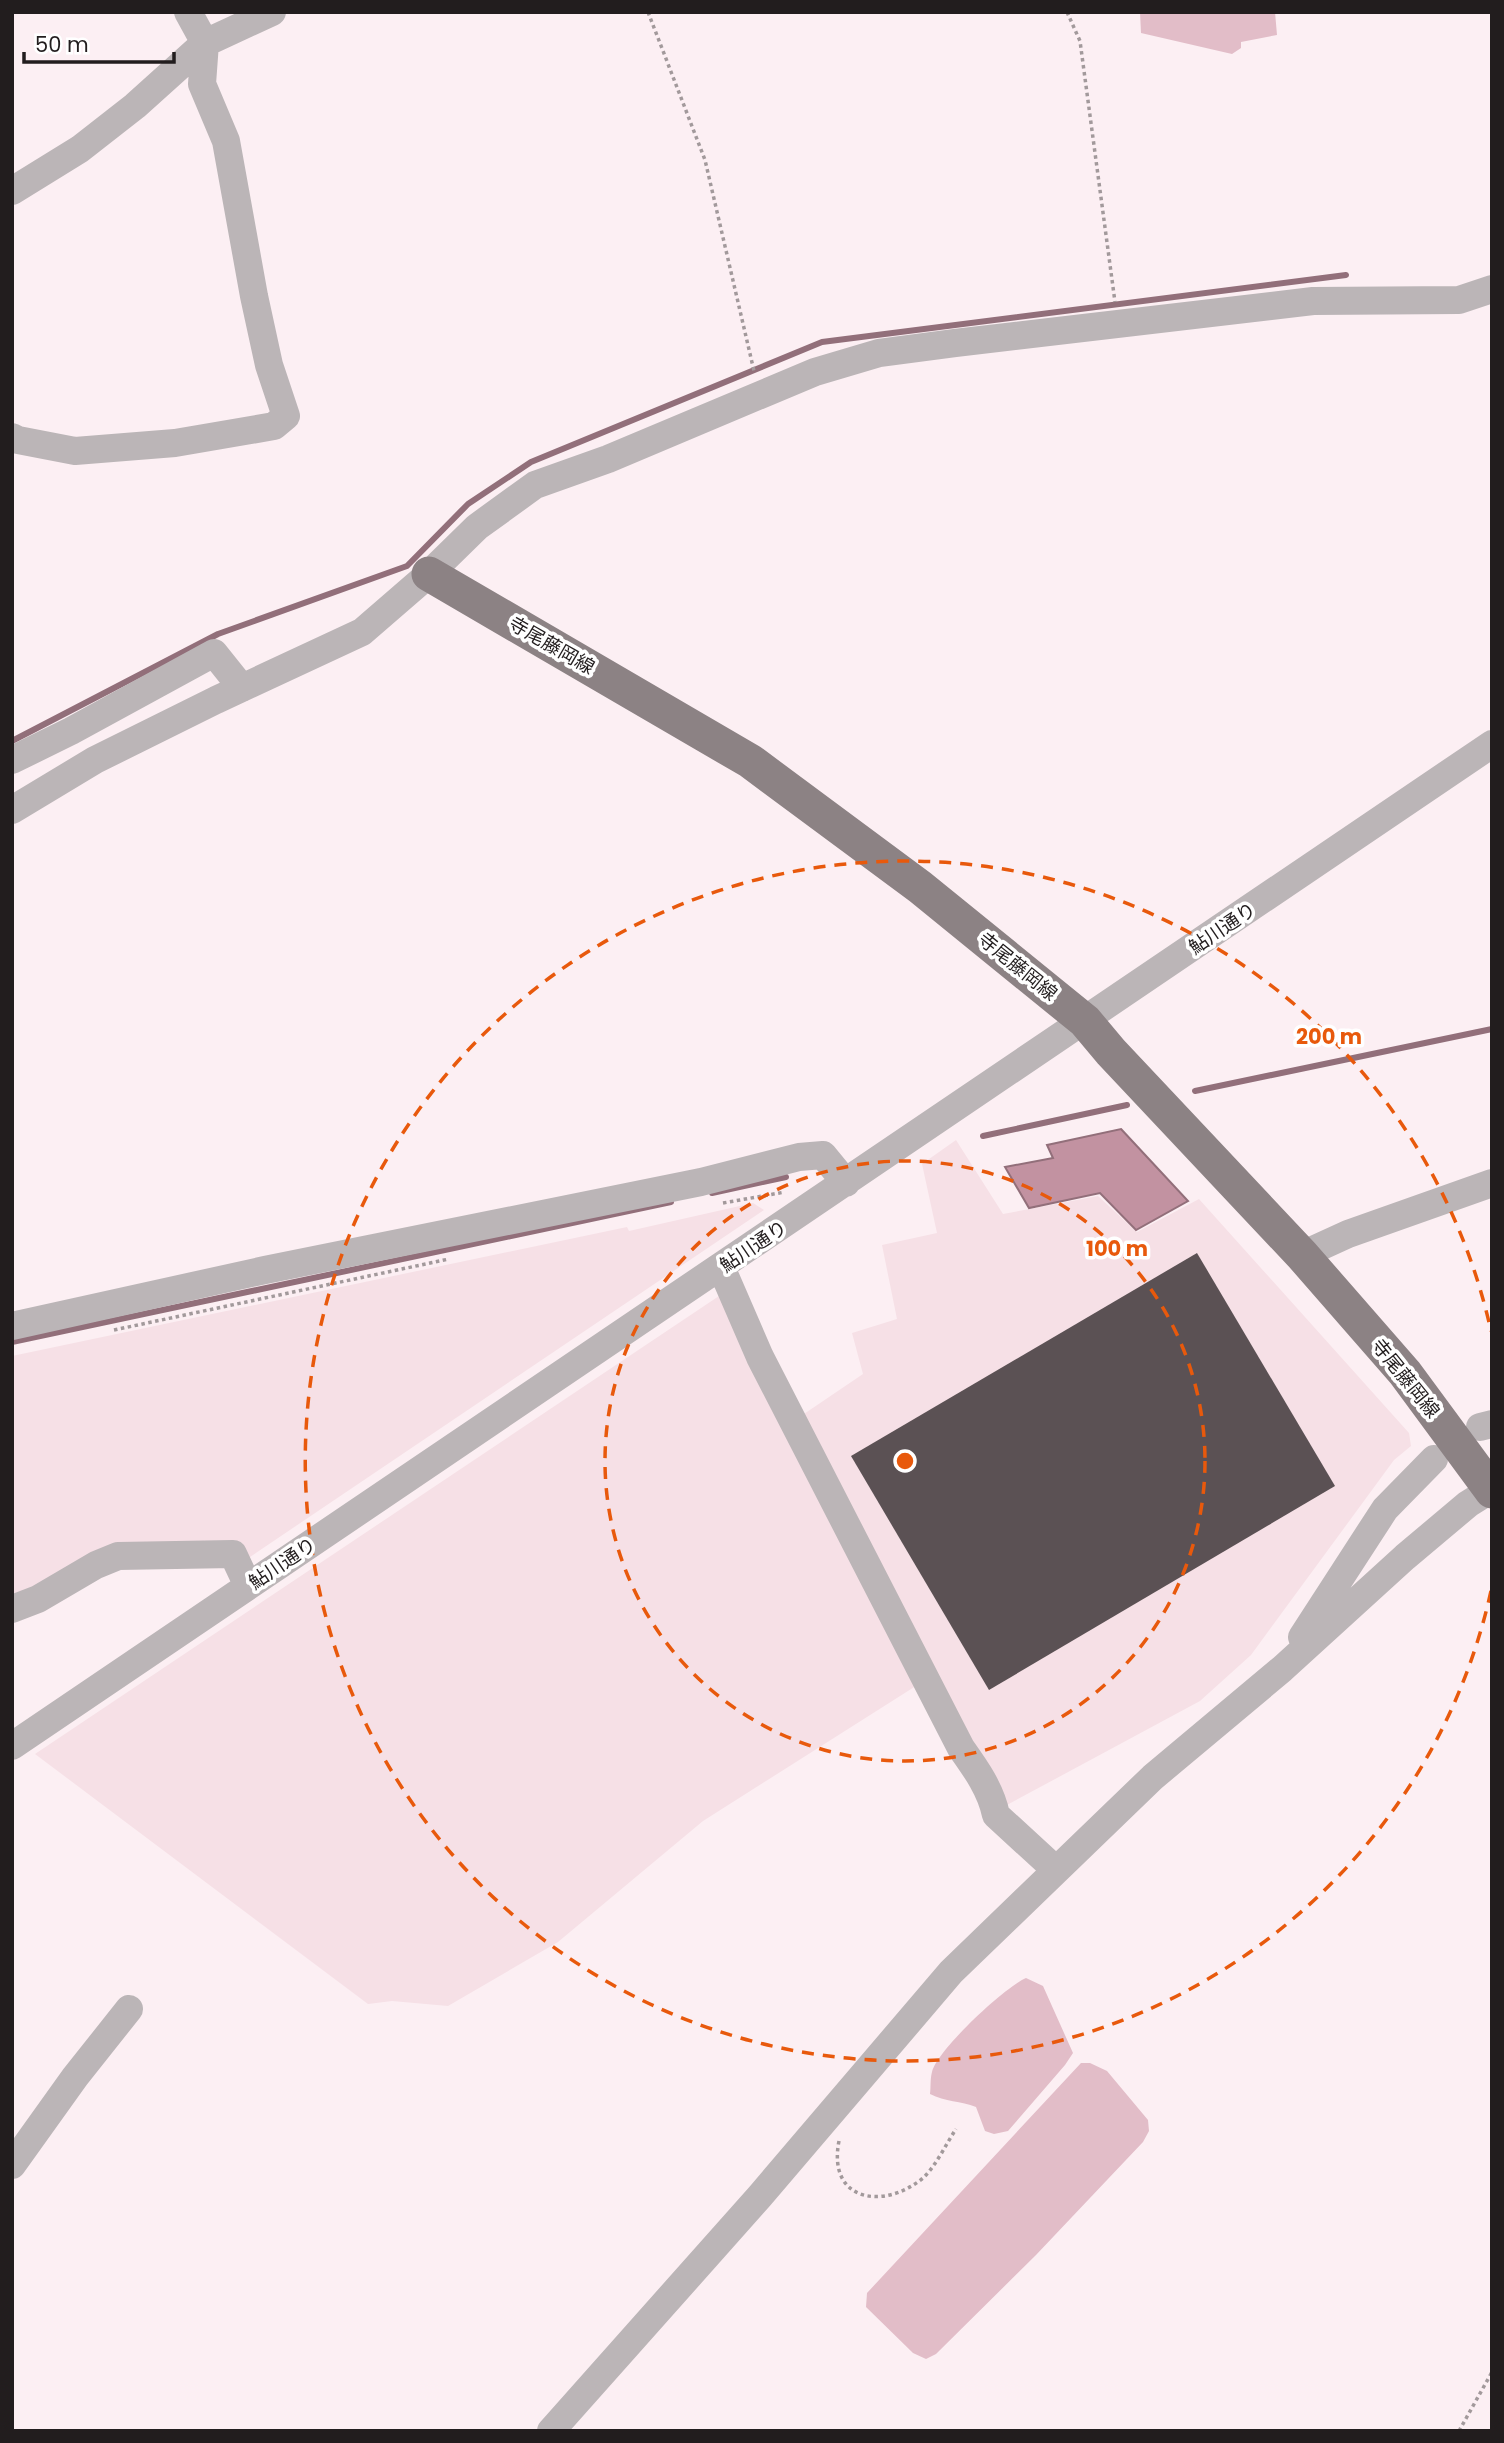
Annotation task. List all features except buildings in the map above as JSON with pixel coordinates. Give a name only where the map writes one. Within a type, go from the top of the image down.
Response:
[{"type":"main road","name":"寺尾藤岡線","points":[[429,574],[750,761],[920,887],[1085,1021],[1302,1255],[1405,1373],[1491,1490]]},
{"type":"street","points":[[12,437],[75,451],[162,444],[274,426],[286,416],[269,365],[226,141],[202,84],[205,43],[188,12]]},
{"type":"street","points":[[12,191],[91,141],[135,106],[205,43],[272,12]]},
{"type":"street","points":[[12,810],[95,760],[362,632],[429,574],[477,527],[535,485],[608,459],[815,372],[879,353],[1313,301],[1459,300],[1492,289]]},
{"type":"street","points":[[12,760],[214,653],[242,688]]},
{"type":"street","name":"鮎川通り","points":[[12,1746],[1492,744]]},
{"type":"street","points":[[12,1326],[265,1270],[701,1182],[799,1157],[823,1155],[846,1183]]},
{"type":"street","points":[[1302,1255],[1348,1234],[1492,1183]]},
{"type":"street","points":[[721,1267],[760,1357],[961,1748],[980,1775],[994,1803],[996,1815],[1056,1870]]},
{"type":"street","points":[[1282,1669],[1385,1509],[1434,1459]]},
{"type":"street","points":[[551,2431],[760,2196],[951,1972],[1153,1777],[1282,1669],[1468,1504],[1491,1490]]},
{"type":"street","points":[[12,1609],[38,1599],[96,1565],[118,1556],[203,1556],[233,1553],[247,1586]]},
{"type":"street","points":[[12,2165],[75,2077],[129,2009]]},
{"type":"path","points":[[648,12],[705,160],[760,394]]},
{"type":"path","points":[[1066,12],[1080,41],[1118,325]]},
{"type":"path","points":[[716,1204],[791,1192]]},
{"type":"path","points":[[108,1331],[449,1259]]},
{"type":"path","points":[[840,2136],[837,2153],[839,2171],[848,2185],[871,2198],[891,2196],[925,2176],[957,2129]]},
{"type":"path","points":[[1459,2431],[1492,2372]]},
{"type":"shaded area","points":[[1140,12],[1275,12],[1277,35],[1241,42],[1241,48],[1232,54],[1141,33]]},
{"type":"shaded area","points":[[1121,1129],[1188,1201],[1136,1230],[1100,1193],[1029,1208],[1005,1167],[1053,1158],[1047,1145]]},
{"type":"shaded area","points":[[956,1140],[1003,1214],[1098,1196],[1137,1232],[1199,1199],[1409,1433],[1411,1446],[1394,1460],[1251,1655],[1200,1701],[1005,1806],[798,1418],[863,1374],[852,1333],[897,1319],[882,1245],[937,1233],[922,1164]]},
{"type":"shaded area","points":[[753,1203],[764,1210],[244,1561],[121,1550],[12,1602],[12,1356],[627,1227],[629,1231]]},
{"type":"shaded area","points":[[719,1296],[919,1684],[703,1821],[558,1942],[448,2006],[392,2001],[368,2004],[35,1754]]},
{"type":"shaded area","points":[[1026,1978],[1043,1986],[1073,2053],[1008,2131],[994,2134],[985,2131],[976,2107],[930,2094],[931,2075],[937,2062],[958,2035],[1003,1993]]},
{"type":"shaded area","points":[[1081,2063],[1090,2063],[1107,2071],[1148,2120],[1149,2131],[1143,2142],[1036,2255],[936,2354],[926,2359],[913,2353],[866,2307],[867,2293]]},
{"type":"waterway","points":[[12,741],[218,634],[407,566],[468,504],[531,462],[822,342],[1346,275]]},
{"type":"waterway","points":[[1195,1091],[1492,1029]]},
{"type":"waterway","points":[[983,1136],[1127,1105]]},
{"type":"waterway","points":[[712,1193],[786,1177]]},
{"type":"waterway","points":[[12,1342],[671,1202]]}]
